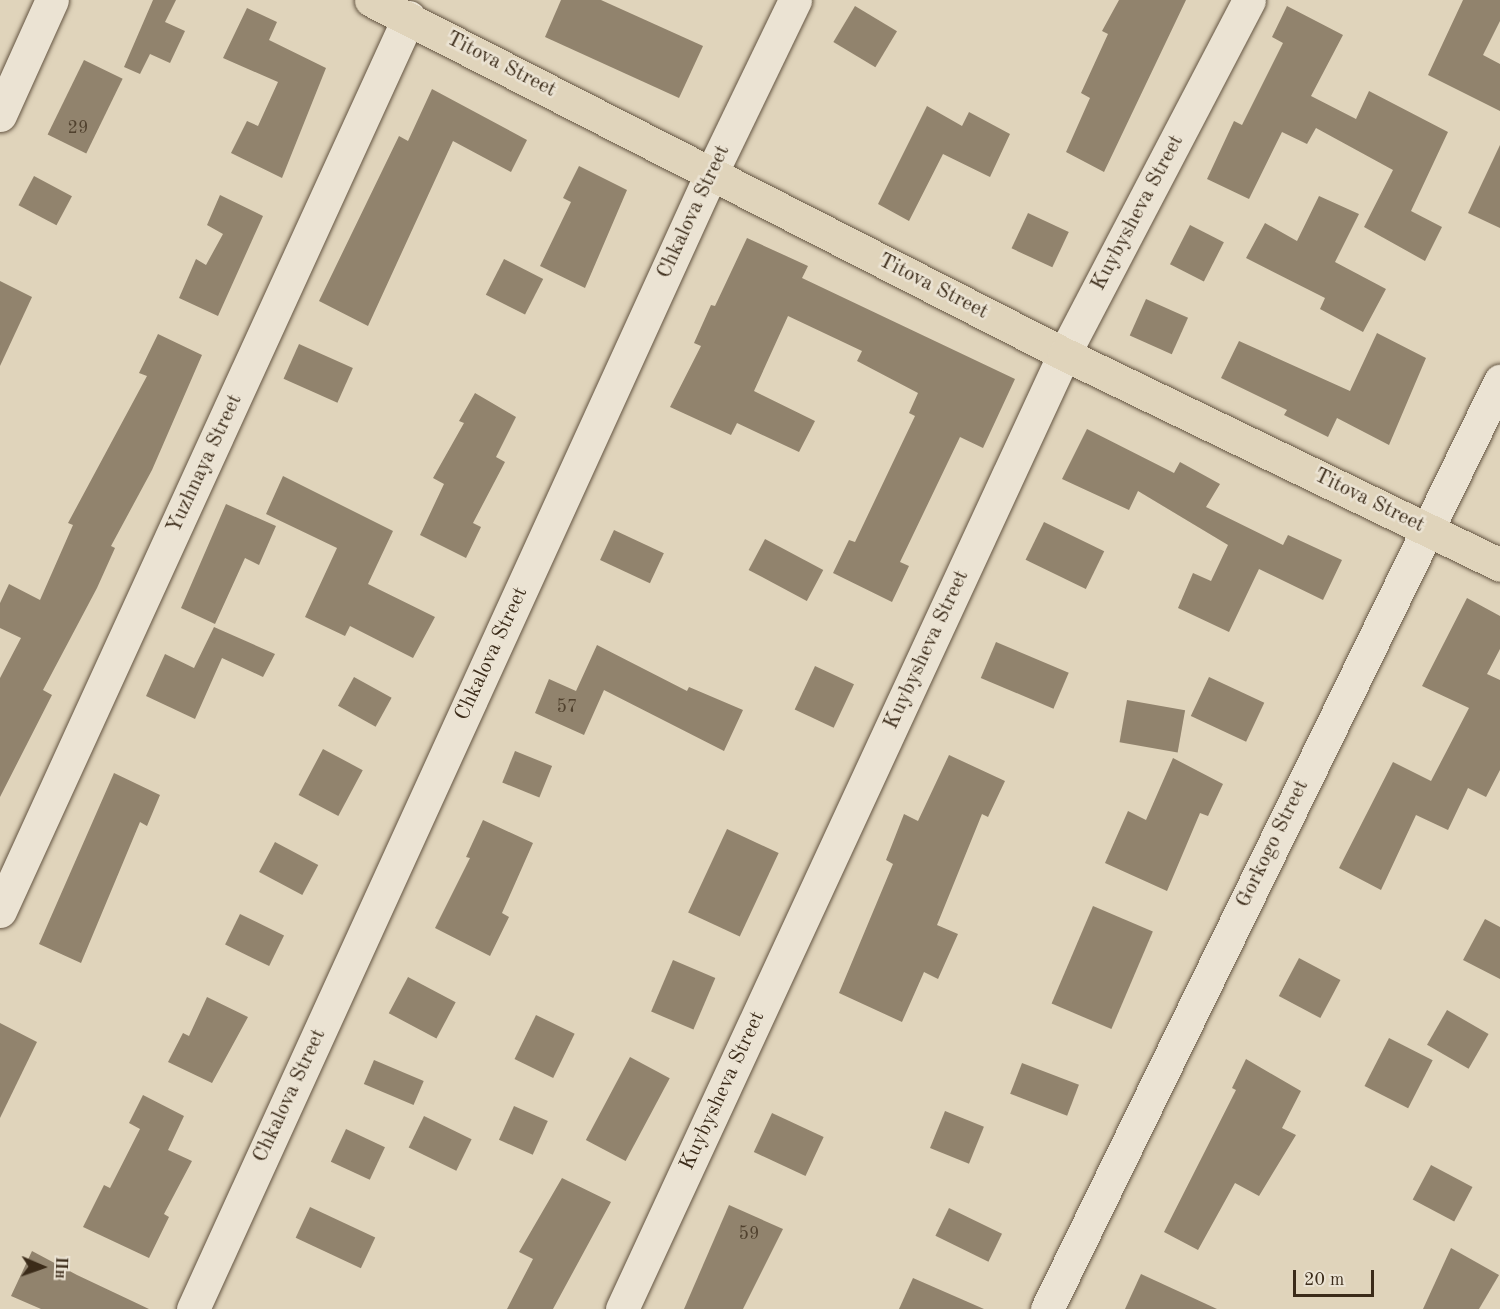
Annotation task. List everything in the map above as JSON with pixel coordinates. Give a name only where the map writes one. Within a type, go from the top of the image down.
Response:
[{"type":"main road","name":"Titova Street","points":[[371,0],[409,17],[1064,354],[1500,565]]},
{"type":"street","points":[[0,115],[52,0]]},
{"type":"street","name":"Chkalova Street","points":[[193,1309],[711,174],[795,0]]},
{"type":"street","name":"Kuybysheva Street","points":[[622,1309],[1064,354],[1249,0]]},
{"type":"street","name":"Yuzhnaya Street","points":[[0,911],[409,17]]},
{"type":"street","name":"Gorkogo Street","points":[[1047,1309],[1426,528],[1500,381]]},
{"type":"building","points":[[153,0],[176,0],[165,22],[185,31],[170,63],[150,54],[140,74],[124,67]]},
{"type":"building","points":[[561,0],[601,0],[703,46],[679,98],[545,37]]},
{"type":"building","points":[[1119,0],[1186,0],[1104,172],[1066,152],[1090,98],[1081,93],[1108,34],[1102,31]]},
{"type":"building","points":[[1463,0],[1500,0],[1500,21],[1483,55],[1500,64],[1500,111],[1428,75]]},
{"type":"building","points":[[855,6],[897,31],[875,67],[833,42]]},
{"type":"building","points":[[1287,6],[1343,35],[1311,96],[1356,119],[1369,91],[1448,132],[1411,211],[1442,227],[1425,261],[1364,227],[1393,170],[1316,128],[1307,144],[1282,132],[1249,199],[1207,179],[1234,121],[1242,125],[1283,43],[1272,37]]},
{"type":"building","points":[[247,8],[277,22],[269,40],[326,68],[282,178],[231,153],[247,121],[258,126],[278,82],[223,58]]},
{"type":"building","points":[[84,60],[123,79],[86,153],[48,135]]},
{"type":"building","points":[[432,89],[527,140],[511,172],[453,141],[368,326],[319,301],[399,136],[408,141]]},
{"type":"building","points":[[927,106],[962,126],[969,112],[1010,134],[990,177],[943,154],[909,221],[878,204]]},
{"type":"building","points":[[1500,145],[1500,228],[1468,213]]},
{"type":"building","points":[[579,166],[627,190],[585,288],[540,266],[571,202],[563,198]]},
{"type":"building","points":[[34,176],[72,196],[56,225],[19,205]]},
{"type":"building","points":[[220,195],[263,216],[218,316],[179,298],[196,259],[206,265],[223,234],[207,225]]},
{"type":"building","points":[[1319,196],[1359,214],[1335,262],[1386,289],[1363,332],[1320,309],[1325,298],[1246,258],[1265,223],[1297,241]]},
{"type":"building","points":[[1028,213],[1069,232],[1052,267],[1012,248]]},
{"type":"building","points":[[1190,225],[1224,242],[1204,281],[1170,264]]},
{"type":"building","points":[[747,238],[808,266],[802,278],[1015,379],[983,448],[960,437],[900,562],[909,566],[892,602],[833,573],[849,540],[855,542],[915,416],[909,413],[918,393],[857,361],[862,351],[788,316],[754,391],[815,421],[799,452],[737,423],[731,435],[670,407],[701,346],[694,343],[711,305],[715,306]]},
{"type":"building","points":[[504,259],[543,279],[525,315],[486,295]]},
{"type":"building","points":[[0,281],[32,297],[0,366]]},
{"type":"building","points":[[1146,299],[1188,318],[1172,354],[1130,336]]},
{"type":"building","points":[[1377,333],[1426,358],[1389,445],[1337,418],[1328,437],[1284,415],[1287,410],[1221,378],[1239,341],[1350,391]]},
{"type":"building","points":[[158,334],[202,355],[152,470],[111,546],[115,548],[97,588],[43,690],[52,695],[0,797],[0,678],[21,638],[0,628],[0,603],[9,584],[40,600],[73,525],[68,523],[147,376],[139,373]]},
{"type":"building","points":[[299,344],[353,368],[337,403],[284,379]]},
{"type":"building","points":[[475,393],[516,417],[496,457],[505,462],[473,523],[481,527],[466,558],[420,535],[444,484],[433,478],[464,423],[459,421]]},
{"type":"building","points":[[1087,429],[1174,473],[1180,462],[1220,484],[1206,507],[1283,545],[1288,535],[1342,560],[1323,600],[1259,569],[1229,632],[1178,608],[1193,573],[1211,581],[1228,545],[1138,491],[1129,510],[1062,479]]},
{"type":"building","points":[[283,476],[393,531],[368,584],[435,617],[413,658],[350,626],[345,636],[305,617],[337,548],[266,514]]},
{"type":"building","points":[[226,504],[276,526],[259,565],[245,558],[215,624],[181,608]]},
{"type":"building","points":[[1044,522],[1104,551],[1086,589],[1026,560]]},
{"type":"building","points":[[614,530],[664,553],[650,583],[600,560]]},
{"type":"building","points":[[765,539],[823,570],[807,601],[749,570]]},
{"type":"building","points":[[1467,598],[1500,616],[1500,649],[1487,674],[1500,680],[1500,770],[1486,797],[1468,788],[1448,830],[1416,815],[1381,890],[1339,868],[1393,762],[1431,781],[1469,708],[1422,686]]},
{"type":"building","points":[[214,627],[275,654],[263,677],[222,658],[195,719],[146,696],[165,654],[194,668]]},
{"type":"building","points":[[996,642],[1069,673],[1053,709],[981,678]]},
{"type":"building","points":[[597,645],[687,691],[689,687],[743,710],[724,751],[604,690],[584,735],[535,713],[549,679],[576,691]]},
{"type":"building","points":[[815,666],[854,684],[834,728],[795,710]]},
{"type":"building","points":[[354,677],[392,698],[376,727],[338,706]]},
{"type":"building","points":[[1209,677],[1264,703],[1246,742],[1191,716]]},
{"type":"building","points":[[1127,700],[1185,710],[1178,753],[1120,742]]},
{"type":"building","points":[[323,749],[363,770],[338,816],[299,795]]},
{"type":"building","points":[[515,751],[552,766],[539,798],[502,783]]},
{"type":"building","points":[[949,755],[1005,781],[988,817],[982,814],[937,925],[958,934],[938,979],[924,972],[902,1022],[839,993],[893,864],[886,860],[904,814],[918,821]]},
{"type":"building","points":[[1173,758],[1223,784],[1208,816],[1200,813],[1167,891],[1105,863],[1128,811],[1146,820]]},
{"type":"building","points":[[114,773],[160,795],[147,826],[140,822],[81,963],[39,944]]},
{"type":"building","points":[[483,820],[533,843],[502,913],[509,917],[490,956],[435,928],[470,858],[466,857]]},
{"type":"building","points":[[727,829],[779,853],[740,936],[688,912]]},
{"type":"building","points":[[275,842],[318,865],[302,895],[259,872]]},
{"type":"building","points":[[1093,906],[1153,931],[1111,1029],[1052,1004]]},
{"type":"building","points":[[240,914],[284,935],[269,966],[225,945]]},
{"type":"building","points":[[1485,919],[1500,927],[1500,979],[1463,960]]},
{"type":"building","points":[[1299,958],[1340,980],[1320,1018],[1279,996]]},
{"type":"building","points":[[673,960],[715,978],[693,1030],[651,1012]]},
{"type":"building","points":[[408,977],[456,1002],[436,1039],[389,1013]]},
{"type":"building","points":[[207,997],[248,1017],[212,1083],[168,1062],[183,1033],[189,1036]]},
{"type":"building","points":[[1447,1010],[1489,1034],[1469,1069],[1427,1045]]},
{"type":"building","points":[[536,1015],[575,1034],[553,1078],[515,1059]]},
{"type":"building","points":[[0,1023],[37,1042],[0,1118]]},
{"type":"building","points":[[1389,1038],[1433,1060],[1408,1108],[1364,1086]]},
{"type":"building","points":[[630,1057],[670,1078],[626,1161],[586,1140]]},
{"type":"building","points":[[1246,1059],[1301,1091],[1282,1128],[1296,1135],[1259,1196],[1235,1183],[1198,1250],[1164,1232],[1236,1090],[1232,1088]]},
{"type":"building","points":[[374,1060],[424,1081],[414,1105],[364,1084]]},
{"type":"building","points":[[1022,1063],[1079,1085],[1067,1116],[1010,1094]]},
{"type":"building","points":[[143,1095],[184,1116],[168,1150],[192,1161],[164,1214],[169,1217],[149,1258],[83,1227],[104,1185],[110,1188],[140,1129],[129,1123]]},
{"type":"building","points":[[514,1106],[548,1121],[533,1155],[499,1140]]},
{"type":"building","points":[[945,1111],[984,1127],[969,1164],[930,1148]]},
{"type":"building","points":[[772,1113],[824,1137],[805,1176],[754,1152]]},
{"type":"building","points":[[424,1116],[472,1139],[456,1171],[409,1147]]},
{"type":"building","points":[[346,1129],[385,1147],[370,1180],[331,1162]]},
{"type":"building","points":[[1431,1165],[1472,1187],[1454,1222],[1413,1199]]},
{"type":"building","points":[[562,1178],[611,1202],[553,1309],[507,1309],[533,1259],[519,1252]]},
{"type":"building","points":[[729,1205],[783,1229],[743,1309],[684,1309]]},
{"type":"building","points":[[310,1207],[375,1237],[361,1268],[296,1238]]},
{"type":"building","points":[[949,1208],[1002,1234],[988,1262],[935,1236]]},
{"type":"building","points":[[1451,1248],[1499,1275],[1479,1309],[1423,1309]]},
{"type":"building","points":[[32,1251],[149,1309],[41,1309],[11,1296]]},
{"type":"building","points":[[1141,1274],[1217,1309],[1125,1309]]},
{"type":"building","points":[[913,1278],[984,1309],[899,1309]]}]
